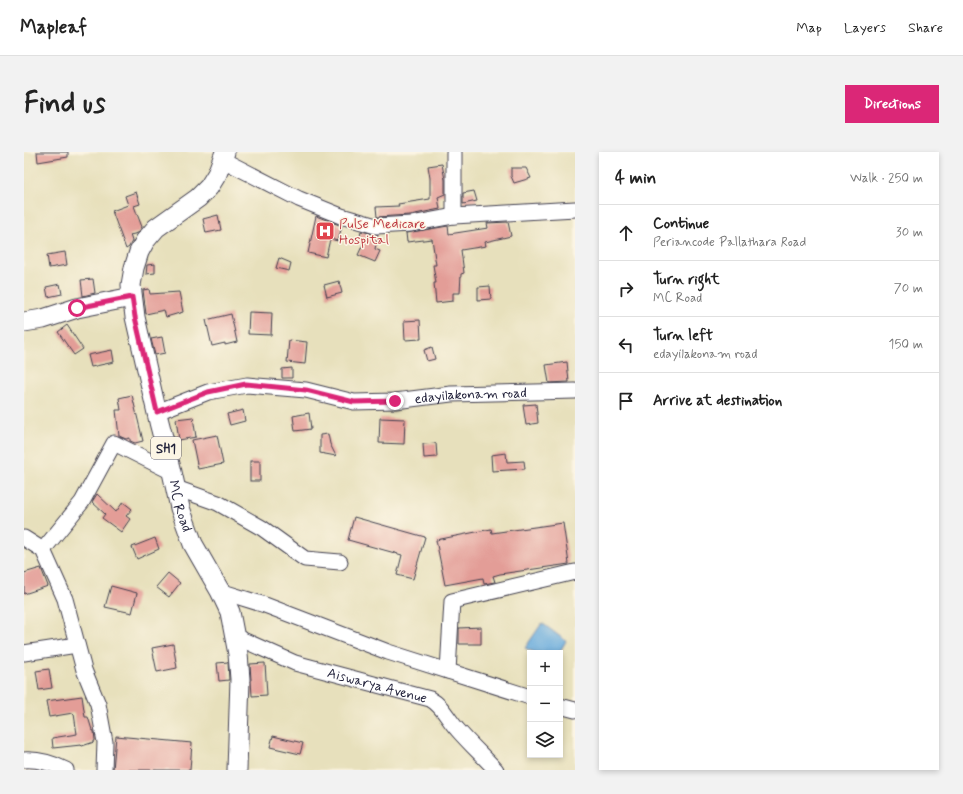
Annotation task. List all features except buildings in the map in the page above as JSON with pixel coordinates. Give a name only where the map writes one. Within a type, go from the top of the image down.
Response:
[{"type":"main road","name":"MC Road","points":[[224,156],[217,174],[209,187],[198,198],[156,228],[145,241],[139,252],[131,285],[135,317],[180,508],[193,544],[230,612],[238,654],[240,679],[237,770]]},
{"type":"main road","points":[[24,322],[43,319],[77,308],[132,297]]},
{"type":"street","points":[[454,152],[454,216]]},
{"type":"street","points":[[224,156],[299,199],[341,216],[376,226],[411,224],[454,216],[575,209]]},
{"type":"street","name":"edayilakonam road","points":[[157,412],[208,392],[246,384],[306,390],[354,402],[395,401],[451,394],[575,391]]},
{"type":"street","points":[[43,550],[82,502],[114,443],[174,480],[262,528],[305,559],[340,562]]},
{"type":"street","points":[[24,538],[43,550],[64,599],[84,670],[98,704],[105,742],[104,770]]},
{"type":"street","points":[[448,671],[452,600],[575,572]]},
{"type":"street","points":[[220,592],[265,605],[388,652],[527,696]]},
{"type":"street","name":"Aiswarya Avenue","points":[[234,636],[295,663],[430,699],[442,708],[456,728],[496,770]]},
{"type":"street","points":[[24,653],[76,644]]},
{"type":"street","points":[[563,707],[575,710]]},
{"type":"street","points":[[24,760],[34,759],[53,763],[66,770]]},
{"type":"water","points":[[542,623],[566,641],[561,650],[529,650],[525,648]]},
{"type":"place","name":"Pulse Medicare Hospital","points":[[325,231]]},
{"type":"route","points":[[77,308],[132,297],[135,317],[157,412],[208,392],[246,384],[306,390],[354,402],[395,401]]}]
